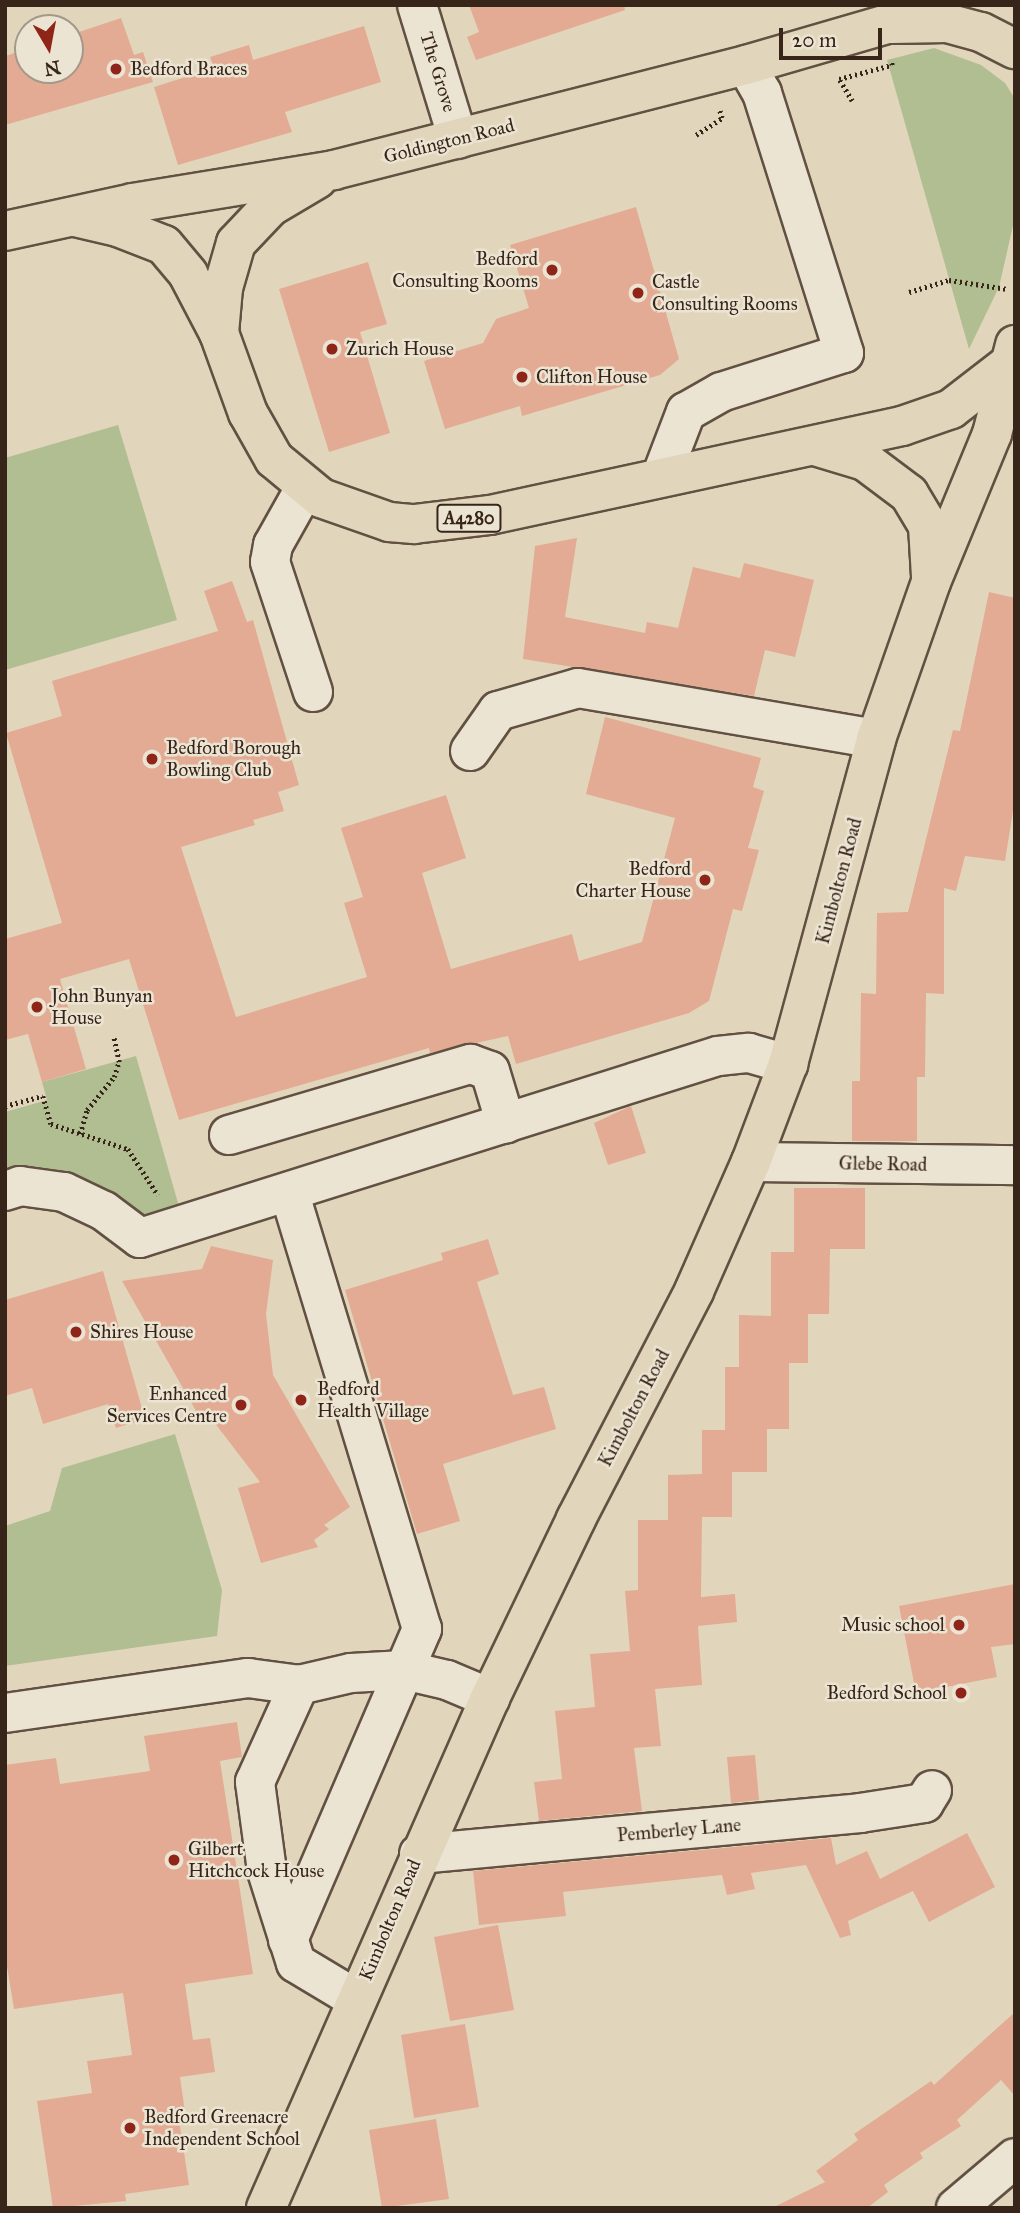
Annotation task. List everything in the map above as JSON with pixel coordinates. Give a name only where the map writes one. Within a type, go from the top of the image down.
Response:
[{"type":"main road","name":"Goldington Road","points":[[887,38],[923,5]]},
{"type":"main road","name":"Goldington Road","points":[[5,231],[266,178],[334,170],[746,65],[887,38],[947,23],[981,32],[1015,49]]},
{"type":"main road","name":"A4280","points":[[219,333],[228,263],[250,224],[270,207],[334,170]]},
{"type":"main road","name":"A4280","points":[[75,217],[118,227],[164,245],[188,274],[219,333],[261,439],[306,488],[366,517],[414,524],[490,514],[930,418],[973,394],[1011,355]]},
{"type":"main road","name":"Kimbolton Road","points":[[266,2208],[419,1854],[490,1698],[576,1519],[694,1291],[751,1162],[788,1064],[876,739],[931,582],[992,434],[1011,355]]},
{"type":"main road","name":"Kimbolton Road","points":[[813,445],[865,461],[909,494],[928,526],[931,582]]},
{"type":"street","name":"The Grove","points":[[418,5],[458,139]]},
{"type":"street","points":[[661,477],[686,412],[721,392],[844,353],[762,93],[746,65]]},
{"type":"street","points":[[306,488],[273,545],[270,562],[313,692]]},
{"type":"street","points":[[470,751],[498,711],[578,688],[876,739]]},
{"type":"street","points":[[5,1191],[20,1186],[64,1192],[104,1211],[140,1238],[718,1056],[749,1053],[788,1064]]},
{"type":"street","points":[[229,1135],[471,1064],[490,1071],[506,1124]]},
{"type":"street","name":"Glebe Road","points":[[751,1162],[1015,1166]]},
{"type":"street","points":[[288,1940],[422,1629],[289,1192]]},
{"type":"street","points":[[5,1713],[236,1679],[299,1685],[351,1672],[404,1670],[447,1680],[490,1698]]},
{"type":"street","points":[[299,1685],[255,1782],[267,1871],[296,1963],[356,1999]]},
{"type":"street","name":"Pemberley Lane","points":[[419,1854],[860,1813],[924,1803],[932,1790]]},
{"type":"street","points":[[956,2208],[1015,2158]]},
{"type":"path","points":[[852,102],[839,79],[892,65],[887,38]]},
{"type":"path","points":[[695,135],[722,118],[716,98]]},
{"type":"path","points":[[909,292],[949,281],[1007,289]]},
{"type":"path","points":[[80,1134],[87,1110],[114,1077],[120,1062],[114,1038]]},
{"type":"path","points":[[5,1106],[43,1096],[51,1124],[128,1149],[150,1179],[170,1228]]},
{"type":"green space","points":[[934,48],[981,65],[1005,83],[1015,99],[1015,217],[999,287],[969,349],[887,60]]},
{"type":"green space","points":[[118,425],[177,620],[5,670],[5,458]]},
{"type":"green space","points":[[136,1056],[180,1210],[149,1220],[5,1172],[5,1112],[47,1100],[42,1082]]},
{"type":"green space","points":[[175,1434],[222,1590],[217,1636],[5,1666],[5,1526],[50,1511],[62,1468]]},
{"type":"building","points":[[469,5],[624,5],[625,10],[476,60],[467,37],[479,32]]},
{"type":"building","points":[[121,18],[134,55],[143,52],[153,82],[5,125],[5,56],[14,53],[14,84],[84,84],[84,30]]},
{"type":"building","points":[[364,26],[381,82],[285,112],[292,132],[178,165],[154,87],[214,68],[210,57],[249,45],[253,60]]},
{"type":"building","points":[[636,207],[679,359],[660,375],[522,416],[520,406],[445,429],[424,361],[483,343],[496,319],[529,308],[510,245]]},
{"type":"building","name":"Zurich House","points":[[368,262],[387,324],[360,332],[390,433],[329,452],[279,289]]},
{"type":"building","points":[[577,538],[565,617],[645,633],[647,622],[678,628],[693,567],[740,578],[744,563],[814,580],[795,657],[765,650],[754,696],[523,659],[535,546]]},
{"type":"building","points":[[232,581],[247,622],[253,620],[299,785],[278,792],[284,811],[253,820],[255,825],[181,847],[236,1017],[367,977],[344,903],[363,897],[341,828],[446,795],[466,858],[422,873],[451,969],[572,934],[579,961],[642,942],[675,818],[586,794],[605,717],[761,758],[753,787],[764,791],[748,848],[759,850],[742,911],[733,909],[709,1001],[689,1013],[516,1064],[508,1036],[430,1053],[429,1048],[179,1120],[129,959],[60,979],[86,1069],[42,1082],[28,1034],[5,1040],[5,939],[62,923],[6,733],[62,716],[52,681],[218,631],[204,591]]},
{"type":"building","points":[[989,592],[1015,598],[1015,798],[1005,861],[965,856],[956,891],[944,888],[944,994],[926,993],[925,1077],[917,1077],[917,1141],[852,1141],[852,1081],[860,1081],[861,993],[876,994],[877,913],[908,912],[953,730],[960,731]]},
{"type":"building","points":[[631,1106],[646,1153],[608,1165],[594,1123]]},
{"type":"building","points":[[794,1188],[865,1188],[865,1249],[830,1249],[829,1314],[808,1314],[808,1363],[789,1363],[789,1429],[767,1429],[767,1472],[732,1472],[732,1517],[702,1517],[701,1597],[735,1594],[737,1622],[698,1626],[702,1685],[655,1689],[661,1746],[634,1748],[642,1811],[539,1821],[534,1782],[562,1779],[555,1711],[595,1707],[590,1654],[630,1651],[625,1591],[638,1590],[638,1520],[668,1520],[668,1475],[702,1474],[702,1430],[725,1430],[725,1367],[739,1367],[739,1315],[771,1316],[771,1252],[794,1252]]},
{"type":"building","points":[[488,1239],[499,1274],[477,1282],[513,1395],[544,1387],[556,1429],[443,1464],[460,1521],[417,1534],[345,1290],[443,1260],[441,1253]]},
{"type":"building","name":"Enhanced Services Centre","points":[[211,1246],[273,1260],[266,1314],[273,1375],[350,1507],[324,1525],[329,1529],[314,1540],[318,1547],[261,1563],[238,1488],[260,1482],[207,1413],[200,1418],[122,1281],[202,1269]]},
{"type":"building","name":"Shires House","points":[[103,1271],[145,1419],[116,1428],[108,1404],[43,1424],[32,1388],[5,1396],[5,1300]]},
{"type":"building","name":"Music school","points":[[1015,1584],[1015,1644],[991,1647],[997,1677],[916,1693],[899,1606]]},
{"type":"building","name":"Gilbert Hitchcock House","points":[[237,1722],[242,1757],[220,1761],[253,1974],[185,1984],[193,2040],[210,2038],[215,2072],[180,2077],[186,2119],[179,2120],[189,2185],[125,2194],[126,2201],[53,2208],[37,2101],[92,2093],[87,2061],[132,2055],[123,1993],[14,2009],[5,1954],[5,1765],[56,1758],[60,1784],[150,1771],[144,1736]]},
{"type":"building","points":[[755,1755],[759,1800],[731,1803],[727,1757]]},
{"type":"building","points":[[967,1833],[995,1887],[929,1922],[913,1891],[848,1921],[851,1935],[840,1938],[806,1865],[751,1873],[755,1889],[727,1895],[722,1875],[563,1892],[566,1916],[479,1925],[473,1871],[831,1838],[836,1865],[867,1851],[880,1879]]},
{"type":"building","points":[[498,1925],[514,2010],[450,2021],[434,1937]]},
{"type":"building","points":[[1015,2012],[1015,2096],[1001,2080],[957,2120],[961,2126],[920,2153],[923,2158],[884,2185],[888,2192],[867,2208],[772,2208],[825,2182],[816,2171],[858,2140],[854,2134],[931,2081],[934,2085]]},
{"type":"building","points":[[465,2024],[479,2107],[414,2118],[401,2035]]},
{"type":"building","points":[[436,2119],[449,2199],[382,2208],[369,2130]]},
{"type":"place","name":"Bedford Braces","points":[[116,69]]},
{"type":"place","name":"Bedford Consulting Rooms","points":[[552,270]]},
{"type":"place","name":"Castle Consulting Rooms","points":[[638,293]]},
{"type":"place","name":"Zurich House","points":[[332,349]]},
{"type":"place","name":"Clifton House","points":[[522,377]]},
{"type":"place","name":"Bedford Borough Bowling Club","points":[[152,759]]},
{"type":"place","name":"Bedford Charter House","points":[[705,880]]},
{"type":"place","name":"John Bunyan House","points":[[37,1007]]},
{"type":"place","name":"Shires House","points":[[76,1332]]},
{"type":"place","name":"Bedford Health Village","points":[[301,1400]]},
{"type":"place","name":"Enhanced Services Centre","points":[[241,1405]]},
{"type":"place","name":"Music school","points":[[959,1625]]},
{"type":"place","name":"Bedford School","points":[[961,1693]]},
{"type":"place","name":"Gilbert Hitchcock House","points":[[174,1860]]},
{"type":"place","name":"Bedford Greenacre Independent School","points":[[130,2128]]}]
